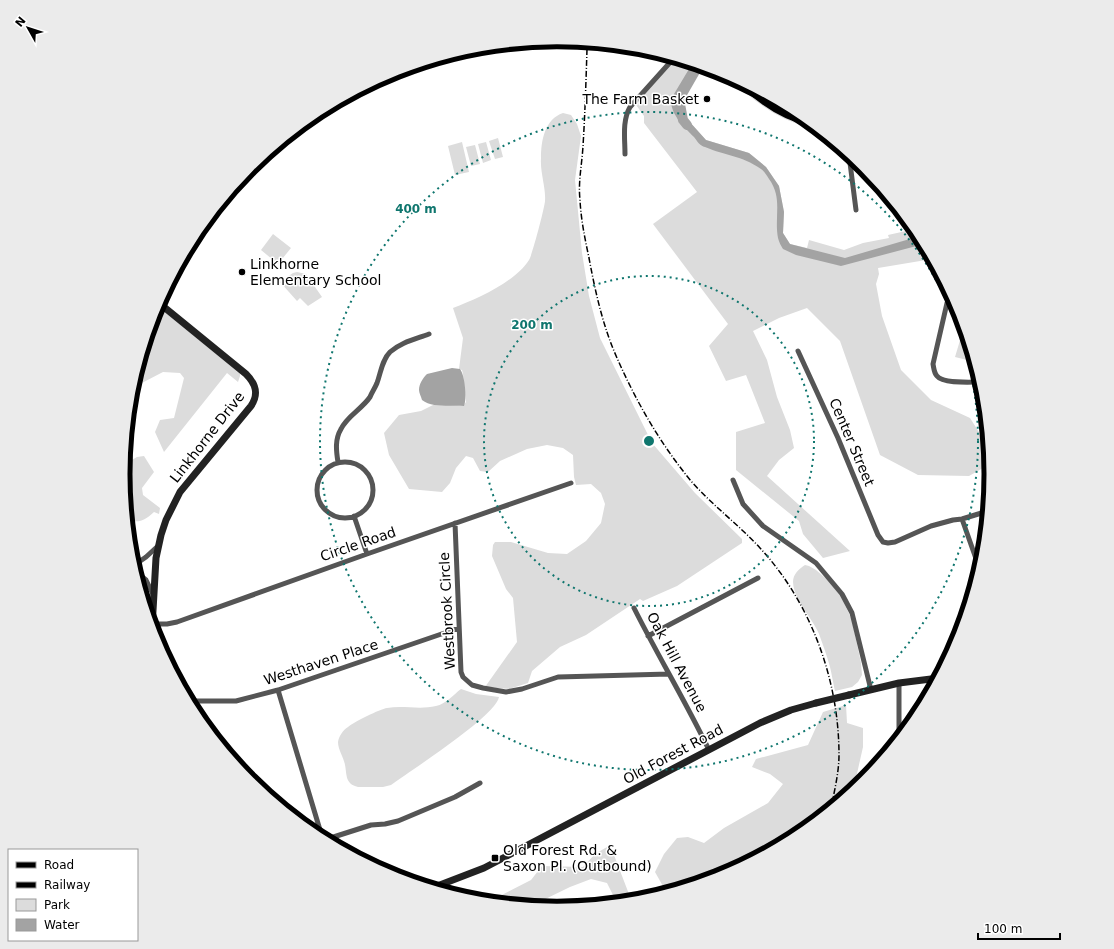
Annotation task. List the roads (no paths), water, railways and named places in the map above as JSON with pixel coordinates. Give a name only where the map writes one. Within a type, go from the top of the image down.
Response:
[{"type":"main road","points":[[760,98],[788,115]]},
{"type":"main road","name":"Linkhorne Drive","points":[[153,614],[158,546],[166,520],[180,492],[254,401],[256,392],[254,383],[246,374],[164,307]]},
{"type":"main road","name":"Old Forest Road","points":[[449,888],[760,723],[780,714],[816,703],[899,683],[932,679]]},
{"type":"street","points":[[626,154],[624,129],[626,112],[670,63]]},
{"type":"street","points":[[850,164],[856,210]]},
{"type":"street","points":[[948,303],[933,364],[934,371],[938,378],[944,381],[974,382]]},
{"type":"street","points":[[338,462],[336,440],[341,428],[369,399],[377,384],[384,361],[396,347],[429,334]]},
{"type":"street","name":"Center Street","points":[[798,351],[838,438],[878,535],[883,542],[895,542],[931,526],[953,520],[962,520]]},
{"type":"street","points":[[338,462],[347,462],[359,466],[367,472],[373,488],[372,497],[362,512],[346,518],[331,514],[320,503],[317,495],[317,487],[322,473],[328,467],[338,462]]},
{"type":"street","points":[[733,480],[743,504],[763,526],[816,563],[842,594],[852,613],[871,690]]},
{"type":"street","name":"Circle Road","points":[[157,625],[177,622],[571,483]]},
{"type":"street","points":[[976,559],[962,520],[983,513]]},
{"type":"street","points":[[354,516],[367,554]]},
{"type":"street","name":"Westbrook Circle","points":[[455,523],[461,672],[463,677],[472,684],[483,688],[506,692],[522,689],[558,677],[669,674]]},
{"type":"street","points":[[139,562],[158,546]]},
{"type":"street","points":[[142,577],[146,580],[154,595]]},
{"type":"street","points":[[648,636],[758,578]]},
{"type":"street","name":"Oak Hill Avenue","points":[[634,608],[648,636],[684,699],[709,750]]},
{"type":"street","name":"Westhaven Place","points":[[195,701],[236,700],[278,690],[459,628]]},
{"type":"street","points":[[899,683],[899,731]]},
{"type":"street","points":[[278,690],[320,831]]},
{"type":"street","points":[[331,838],[371,825],[398,821],[455,797],[480,783]]},
{"type":"water","points":[[689,69],[695,70],[677,101],[680,111],[706,140],[749,153],[766,167],[779,186],[784,212],[783,233],[790,244],[845,258],[913,238],[917,246],[841,266],[796,255],[783,249],[778,238],[777,230],[776,193],[765,173],[754,164],[740,158],[702,146],[682,125],[675,115],[671,105],[671,99]]},
{"type":"water","points":[[452,368],[460,369],[462,372],[465,393],[464,406],[442,406],[426,403],[422,400],[419,388],[427,374]]},
{"type":"waterway","points":[[687,125],[683,120],[679,99],[695,71]]},
{"type":"railway","points":[[587,49],[583,153],[580,180],[581,215],[596,294],[602,317],[614,351],[630,386],[668,451],[699,490],[760,548],[794,593],[807,618],[819,644],[827,671],[834,699],[838,727],[839,762],[832,801]]},
{"type":"place","name":"The Farm Basket","points":[[707,99]]},
{"type":"place","name":"Linkhorne Elementary School","points":[[242,272]]},
{"type":"place","name":"Old Forest Rd. & Saxon Pl. (Outbound)","points":[[495,858]]}]
